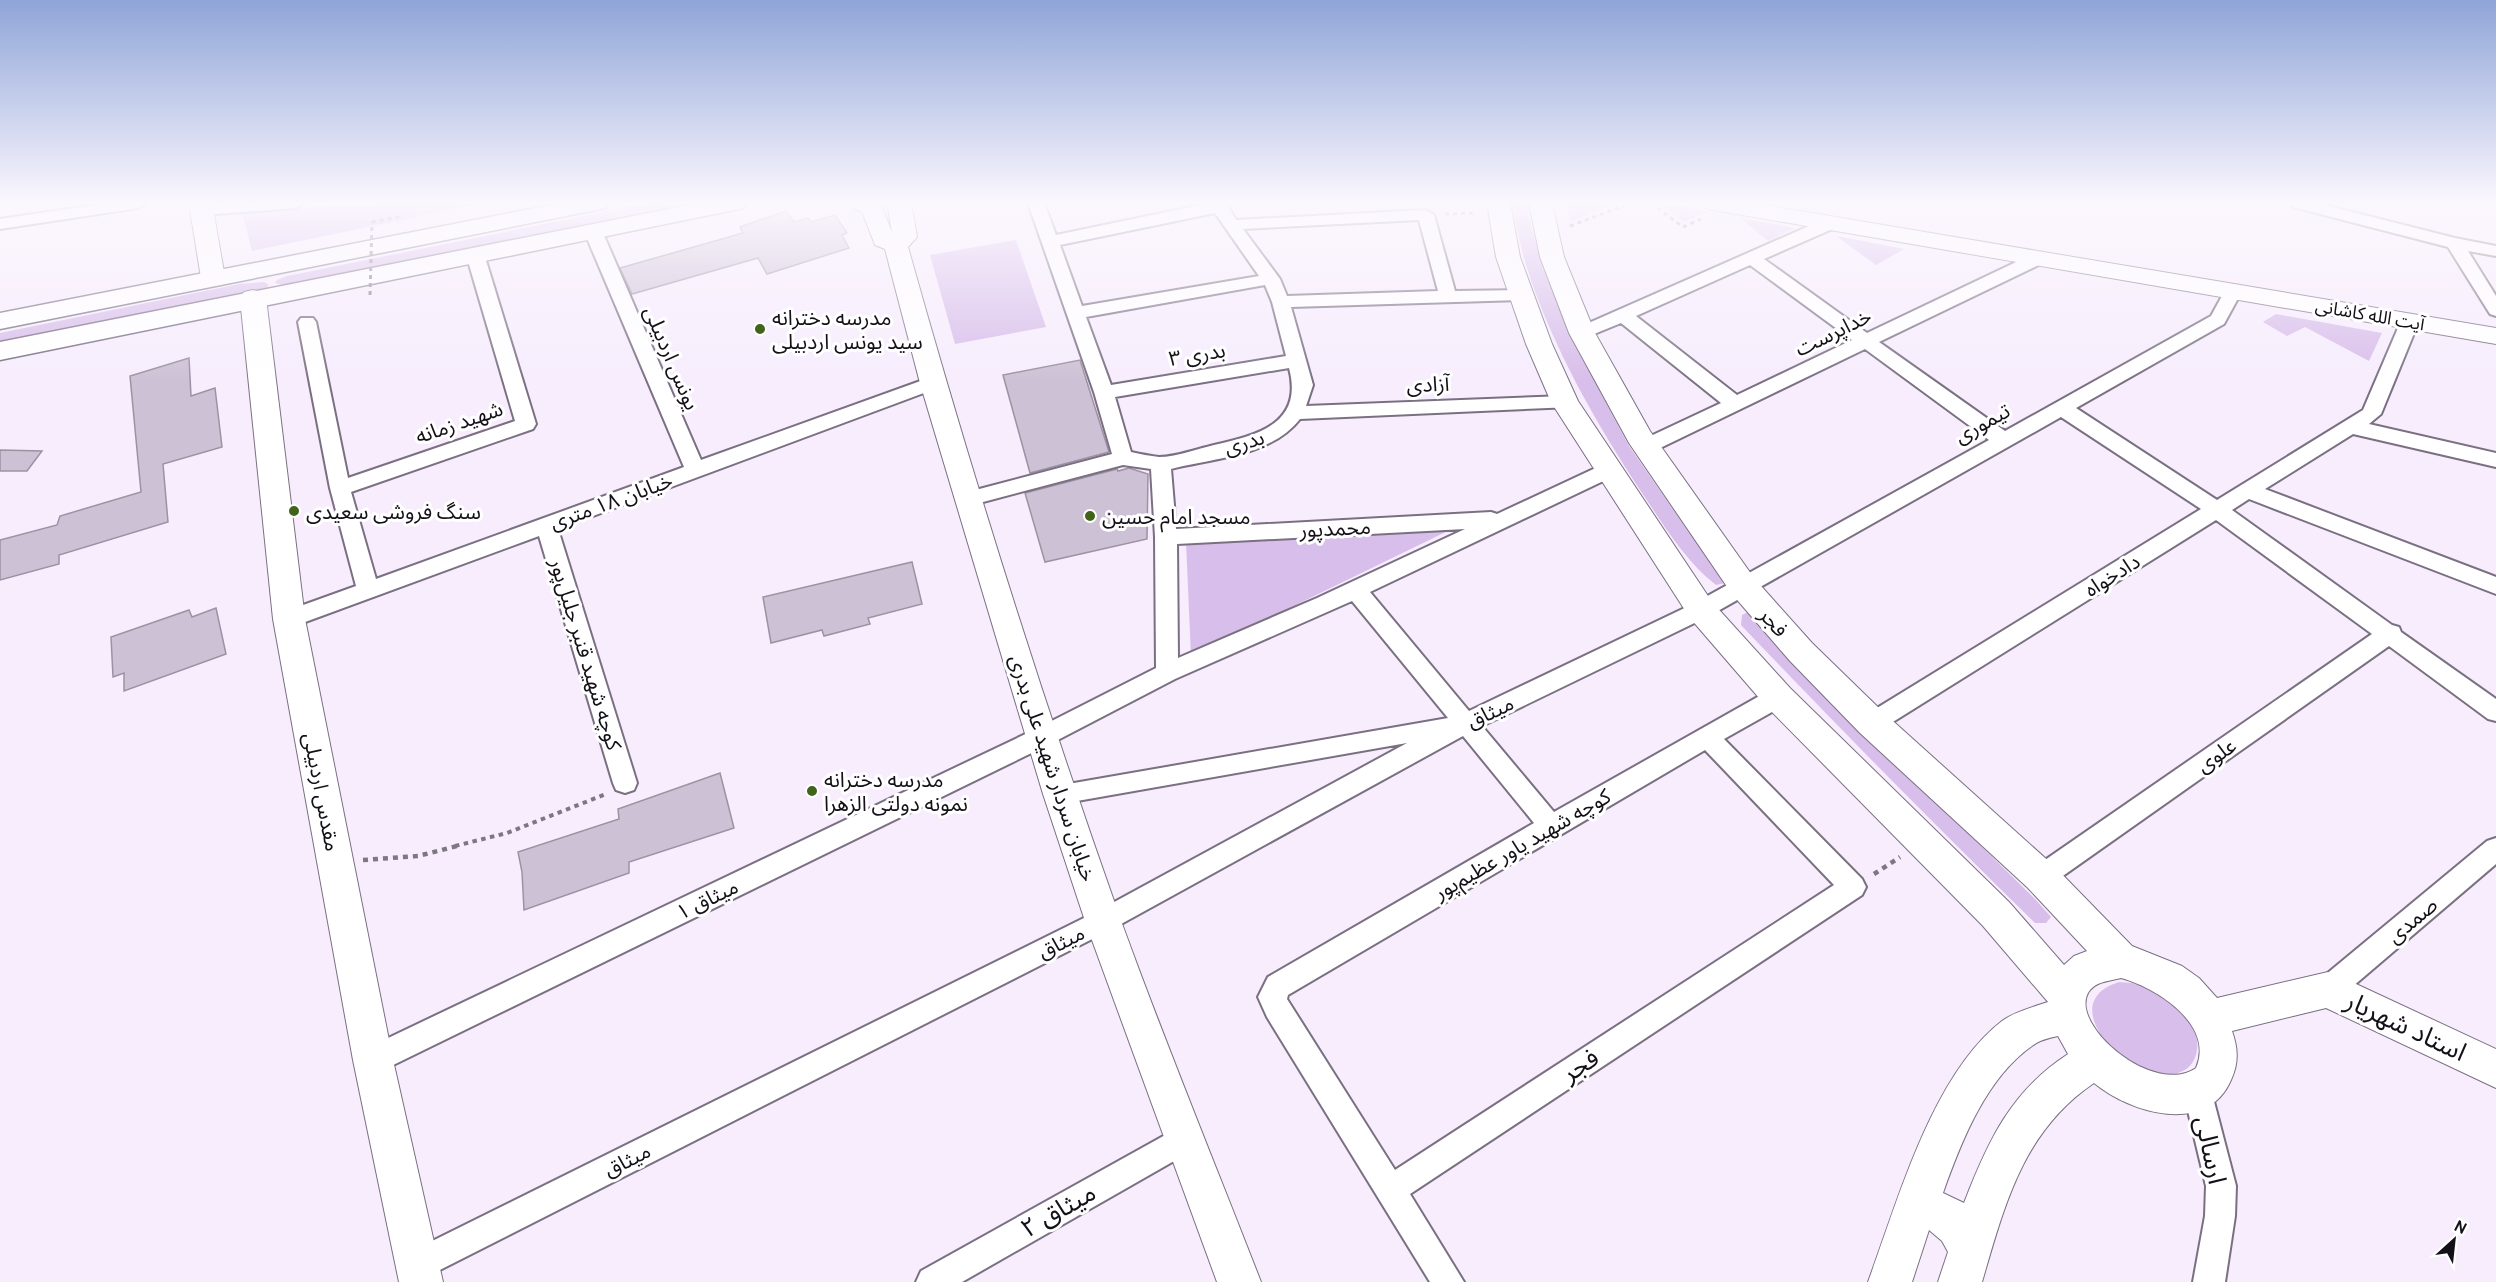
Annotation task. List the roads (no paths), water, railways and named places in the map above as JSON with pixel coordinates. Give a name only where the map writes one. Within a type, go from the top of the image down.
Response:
[{"type":"main road","points":[[0,321],[289,263]]},
{"type":"main road","points":[[0,351],[430,263]]},
{"type":"street","points":[[210,263],[213,278]]},
{"type":"street","name":"شهید زمانه","points":[[340,488],[526,424],[478,263]]},
{"type":"street","name":"یونس اردبیلی","points":[[607,263],[695,470]]},
{"type":"street","name":"خیابان سردار شهید علی بدری","points":[[901,263],[933,382],[1060,795],[1103,921],[1239,1282]]},
{"type":"street","points":[[1059,263],[1124,458]]},
{"type":"street","name":"بدری","points":[[1161,464],[1260,441],[1282,428],[1294,413],[1304,385],[1281,302],[1271,279],[1259,263]]},
{"type":"street","points":[[1439,263],[1448,297]]},
{"type":"street","points":[[1510,263],[1539,344],[1565,402],[1701,610],[1778,697],[1996,914],[2067,1005],[2077,1037],[2094,1059],[2113,1075],[2134,1087],[2150,1092],[2179,1095],[2197,1090],[2212,1079],[2219,1061],[2218,1040],[2209,1018],[2192,997],[2170,979],[2146,967],[2121,961],[2101,962],[2084,968],[2073,980],[2067,1005],[2018,1033],[1968,1086],[1921,1192],[1890,1282]]},
{"type":"street","name":"فجر","points":[[1554,263],[1582,333],[1647,447],[1743,586],[1801,652],[1872,723],[2041,877],[2121,961]]},
{"type":"street","points":[[1582,333],[1743,263]]},
{"type":"street","points":[[1757,263],[2002,440]]},
{"type":"street","name":"خداپرست","points":[[1647,447],[2029,263]]},
{"type":"street","name":"آیت الله کاشانی","points":[[2067,263],[2496,336]]},
{"type":"street","points":[[2466,263],[2496,310]]},
{"type":"street","points":[[1076,313],[1271,279]]},
{"type":"street","name":"تیموری","points":[[1701,610],[2218,320],[2233,291]]},
{"type":"street","points":[[1281,302],[1521,294]]},
{"type":"street","name":"مقدس اردبیلی","points":[[253,298],[289,619],[373,1060],[419,1274]]},
{"type":"street","points":[[1623,315],[1735,404]]},
{"type":"street","name":"دادخواه","points":[[1872,723],[2371,414],[2410,321]]},
{"type":"street","points":[[308,322],[340,488],[368,590]]},
{"type":"street","name":"بدری ۳","points":[[1104,392],[1298,360]]},
{"type":"street","name":"خیابان ۱۸ متری","points":[[289,619],[933,382]]},
{"type":"street","name":"آزادی","points":[[1294,413],[1565,402]]},
{"type":"street","points":[[2060,407],[2217,510],[2391,633],[2496,712]]},
{"type":"street","points":[[2351,427],[2496,460]]},
{"type":"street","points":[[968,498],[1124,458],[1161,464],[1166,537],[1167,673]]},
{"type":"street","points":[[1041,737],[1167,673],[1355,589],[1610,470]]},
{"type":"street","points":[[2248,491],[2496,586]]},
{"type":"street","name":"محمدپور","points":[[1166,537],[1504,519]]},
{"type":"street","name":"کوچه شهید قنبر جلیل‌پور","points":[[546,525],[626,783]]},
{"type":"street","points":[[1355,589],[1551,826]]},
{"type":"street","name":"میثاق","points":[[419,1274],[1103,921],[1466,723],[1701,610]]},
{"type":"street","name":"علوی","points":[[2041,877],[2391,633]]},
{"type":"street","name":"کوچه شهید یاور عظیم‌پور","points":[[1390,1190],[1277,1008],[1272,997],[1278,986],[1551,826],[1778,697]]},
{"type":"street","points":[[1060,795],[1466,723]]},
{"type":"street","name":"میثاق ۱","points":[[373,1060],[1041,737]]},
{"type":"street","name":"فجر","points":[[1390,1190],[1853,887],[1707,737]]},
{"type":"street","name":"صمدی","points":[[2328,990],[2496,849]]},
{"type":"street","name":"استاد شهریار","points":[[2209,1018],[2328,990],[2496,1069]]},
{"type":"street","points":[[1964,1266],[1998,1165],[2024,1121],[2050,1091],[2094,1059]]},
{"type":"street","name":"ارسالی","points":[[2197,1090],[2221,1186],[2220,1216],[2209,1282]]},
{"type":"street","name":"میثاق ۲","points":[[935,1281],[1185,1139]]},
{"type":"street","points":[[1390,1190],[1448,1282]]},
{"type":"street","points":[[1917,1208],[1939,1211],[1950,1218],[1963,1233],[1964,1266]]},
{"type":"place","name":"مدرسه دخترانه سید یونس اردبیلی","points":[[760,329]]},
{"type":"place","name":"سنگ فروشی سعیدی","points":[[294,511]]},
{"type":"place","name":"مسجد امام حسین","points":[[1090,516]]},
{"type":"place","name":"مدرسه دخترانه نمونه دولتی الزهرا","points":[[812,791]]}]
